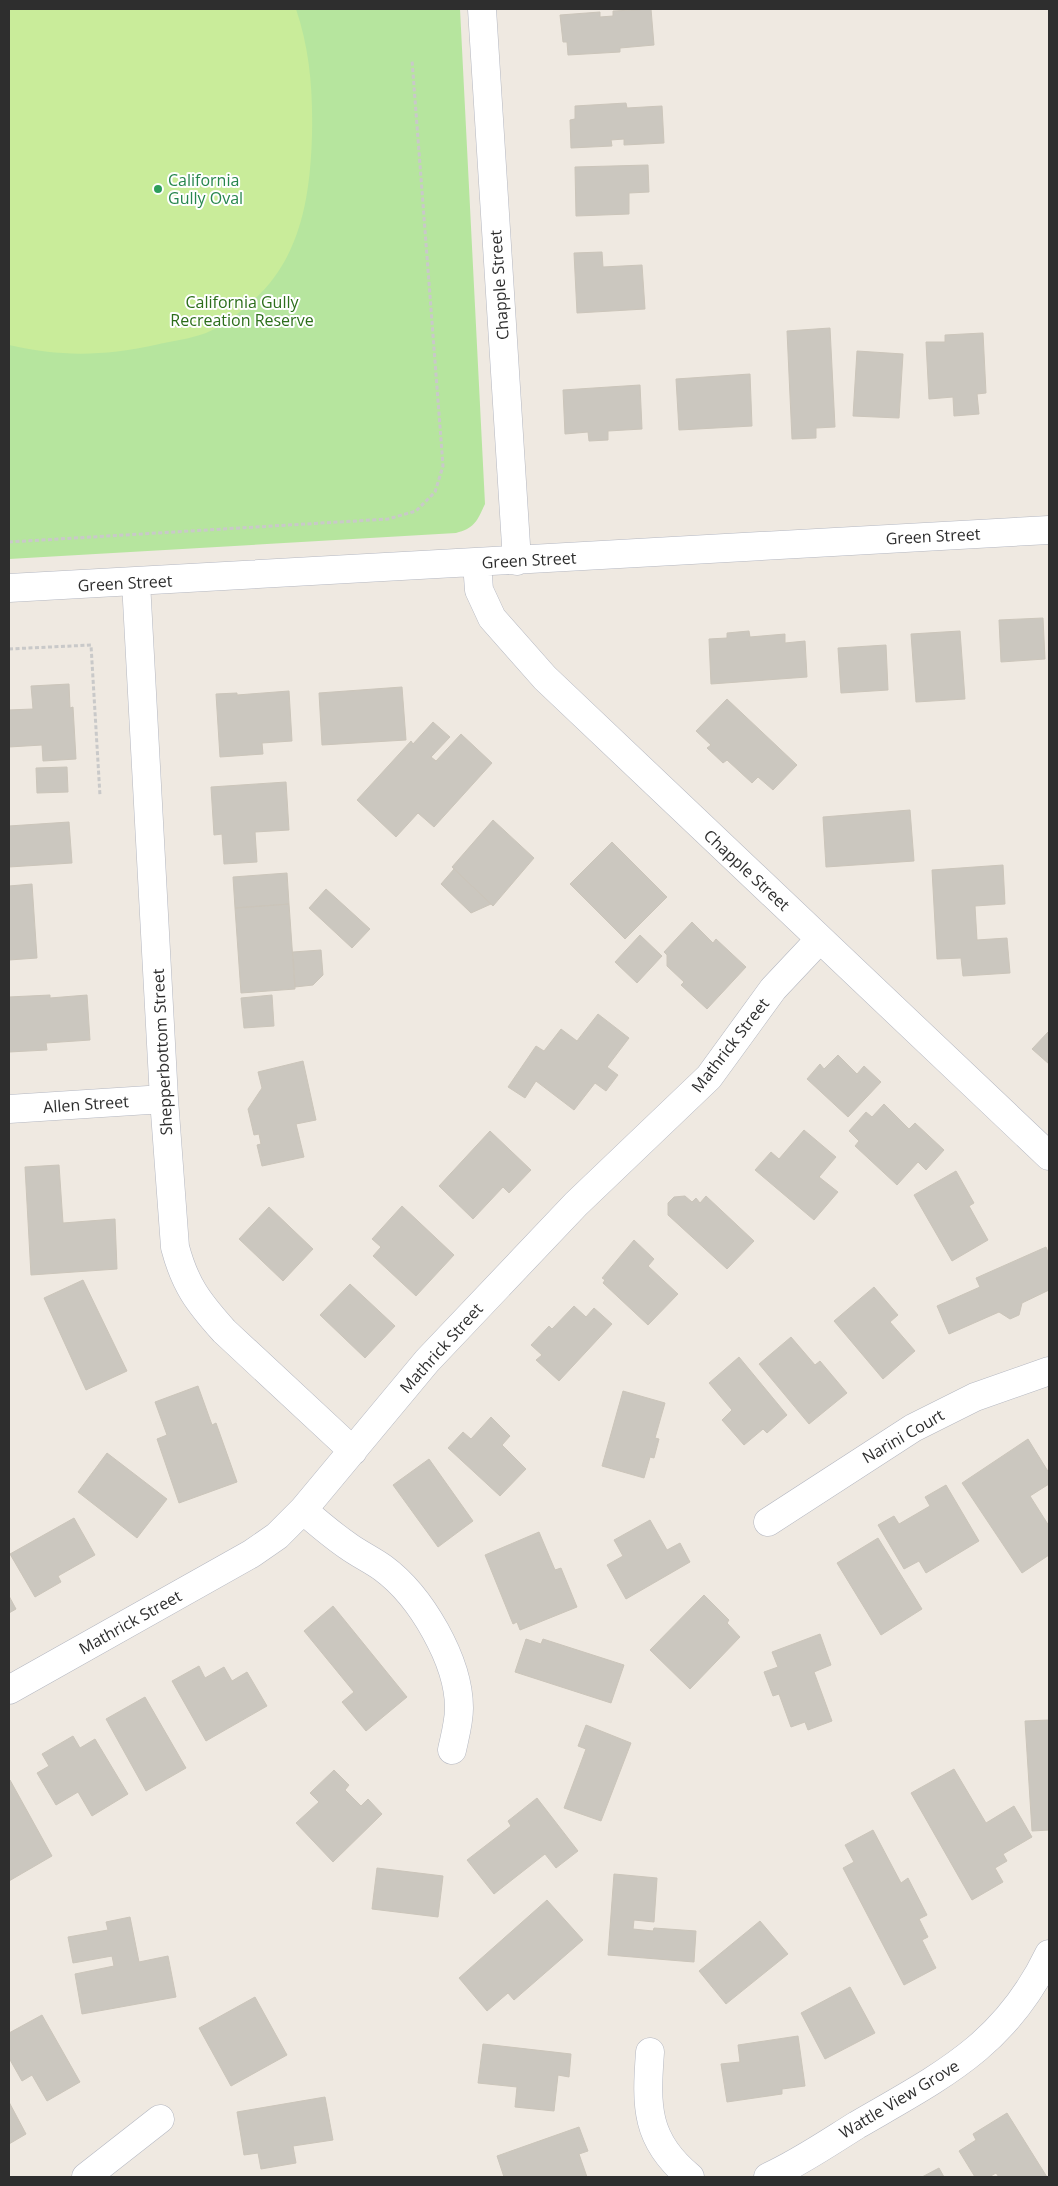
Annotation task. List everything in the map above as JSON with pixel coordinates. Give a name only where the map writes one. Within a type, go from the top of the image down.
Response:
[{"type":"street","name":"Chapple Street","points":[[482,9],[517,561]]},
{"type":"street","name":"Green Street","points":[[9,588],[1049,530]]},
{"type":"street","name":"Chapple Street","points":[[477,563],[479,590],[492,618],[544,678],[1049,1156]]},
{"type":"street","name":"Shepperbottom Street","points":[[136,582],[164,1099],[175,1247],[181,1269],[191,1292],[224,1331],[353,1451]]},
{"type":"street","name":"Mathrick Street","points":[[9,1690],[251,1554],[277,1536],[303,1510],[427,1361],[490,1294],[576,1204],[709,1077],[768,996],[820,939]]},
{"type":"street","name":"Allen Street","points":[[9,1109],[164,1099]]},
{"type":"street","name":"Narini Court","points":[[768,1522],[913,1428],[974,1397],[1049,1371]]},
{"type":"street","points":[[303,1510],[347,1546],[384,1569],[404,1588],[424,1613],[438,1637],[457,1687],[459,1709],[452,1750]]},
{"type":"street","name":"Wattle View Grove","points":[[768,2177],[950,2071],[987,2041],[1014,2012],[1037,1980],[1049,1954]]},
{"type":"street","points":[[650,2052],[648,2100],[652,2123],[663,2150],[675,2165],[690,2177]]},
{"type":"street","points":[[86,2177],[160,2119]]},
{"type":"path","points":[[9,542],[388,519],[416,511],[435,492],[443,466],[412,60]]},
{"type":"path","points":[[9,649],[91,645],[100,796]]},
{"type":"green space","name":"California Gully Recreation Reserve","points":[[9,9],[460,9],[485,504],[475,523],[467,529],[456,533],[9,559]]},
{"type":"green space","name":"California Gully Oval","points":[[9,9],[296,9],[305,40],[310,71],[312,103],[311,159],[305,207],[299,229],[279,270],[265,289],[233,318],[200,335],[136,349],[82,354],[46,352],[9,345]]},
{"type":"building","points":[[651,9],[654,45],[620,48],[620,52],[568,55],[567,42],[563,42],[560,15],[600,12],[600,17],[613,16],[613,11]]},
{"type":"building","points":[[626,103],[627,108],[662,106],[664,143],[624,145],[624,139],[611,140],[612,146],[571,148],[570,120],[575,119],[575,106]]},
{"type":"building","points":[[648,165],[649,192],[629,193],[629,214],[576,216],[575,167]]},
{"type":"building","points":[[602,252],[603,267],[642,265],[645,309],[577,313],[574,253]]},
{"type":"building","points":[[830,328],[835,427],[816,428],[816,438],[792,439],[787,331]]},
{"type":"building","points":[[983,333],[986,393],[977,394],[979,414],[954,416],[953,397],[929,399],[926,342],[945,342],[945,335]]},
{"type":"building","points":[[857,351],[903,354],[899,418],[853,416]]},
{"type":"building","points":[[750,374],[752,426],[679,430],[676,379]]},
{"type":"building","points":[[640,385],[642,429],[608,431],[608,440],[589,441],[588,432],[565,434],[563,390]]},
{"type":"building","points":[[1043,618],[1045,659],[1001,662],[999,620]]},
{"type":"building","points":[[749,631],[750,637],[785,634],[785,643],[805,641],[807,677],[711,684],[709,639],[727,638],[727,633]]},
{"type":"building","points":[[960,631],[965,699],[916,702],[911,634]]},
{"type":"building","points":[[886,645],[888,690],[841,693],[838,648]]},
{"type":"building","points":[[69,684],[70,708],[73,707],[76,759],[43,761],[42,745],[9,747],[9,710],[33,709],[31,686]]},
{"type":"building","points":[[402,687],[406,740],[322,745],[319,693]]},
{"type":"building","points":[[289,691],[292,741],[262,743],[263,754],[220,757],[216,694],[237,693],[237,695]]},
{"type":"building","points":[[727,699],[797,765],[773,790],[758,777],[752,783],[727,760],[723,763],[707,748],[711,745],[696,731]]},
{"type":"building","points":[[433,722],[450,737],[431,757],[436,761],[461,734],[492,763],[434,827],[418,813],[396,837],[357,800],[411,741],[413,744]]},
{"type":"building","points":[[67,767],[68,792],[37,793],[36,768]]},
{"type":"building","points":[[286,782],[289,830],[255,832],[257,862],[224,864],[222,834],[214,835],[211,787]]},
{"type":"building","points":[[910,810],[914,861],[826,867],[823,817]]},
{"type":"building","points":[[493,820],[534,858],[493,906],[452,867]]},
{"type":"building","points":[[69,822],[72,863],[9,867],[9,826]]},
{"type":"building","points":[[612,842],[667,897],[625,939],[570,884]]},
{"type":"building","points":[[1003,865],[1005,904],[975,906],[977,940],[1007,938],[1010,973],[963,976],[961,958],[937,959],[932,870]]},
{"type":"building","points":[[454,869],[491,904],[471,913],[441,884]]},
{"type":"building","points":[[287,873],[289,904],[235,908],[233,877]]},
{"type":"building","points":[[32,884],[37,958],[9,960],[9,886]]},
{"type":"building","points":[[326,889],[370,929],[352,948],[309,908]]},
{"type":"building","points":[[289,904],[295,989],[241,993],[235,908]]},
{"type":"building","points":[[692,922],[713,943],[716,939],[746,967],[707,1009],[681,985],[684,982],[667,966],[667,955],[664,952]]},
{"type":"building","points":[[640,935],[662,956],[637,983],[615,962]]},
{"type":"building","points":[[321,950],[323,975],[313,985],[295,987],[293,952]]},
{"type":"building","points":[[50,995],[50,998],[87,995],[90,1040],[46,1043],[47,1050],[9,1052],[9,997]]},
{"type":"building","points":[[272,995],[274,1026],[244,1028],[241,998]]},
{"type":"building","points":[[598,1014],[629,1038],[607,1067],[618,1075],[606,1091],[595,1083],[574,1110],[536,1081],[525,1098],[508,1087],[536,1046],[544,1051],[561,1029],[577,1041]]},
{"type":"building","points":[[1049,1031],[1049,1064],[1032,1049]]},
{"type":"building","points":[[838,1055],[857,1074],[864,1066],[881,1082],[848,1117],[807,1079],[820,1064],[824,1069]]},
{"type":"building","points":[[303,1061],[316,1120],[296,1124],[304,1157],[262,1166],[257,1145],[261,1144],[259,1134],[254,1135],[248,1109],[262,1088],[258,1072]]},
{"type":"building","points":[[884,1104],[909,1129],[915,1123],[944,1150],[926,1170],[918,1162],[897,1185],[855,1146],[859,1141],[849,1131],[866,1112],[872,1117]]},
{"type":"building","points":[[804,1130],[836,1157],[819,1177],[838,1192],[814,1220],[755,1170],[771,1152],[779,1159]]},
{"type":"building","points":[[490,1131],[531,1170],[509,1193],[503,1187],[473,1219],[439,1186]]},
{"type":"building","points":[[59,1165],[63,1223],[115,1219],[117,1269],[31,1275],[25,1167]]},
{"type":"building","points":[[956,1171],[974,1203],[969,1206],[988,1240],[952,1261],[914,1195]]},
{"type":"building","points":[[685,1196],[692,1202],[696,1198],[700,1203],[706,1196],[754,1241],[727,1269],[668,1215],[668,1203],[674,1197]]},
{"type":"building","points":[[402,1206],[454,1255],[416,1296],[373,1256],[381,1247],[372,1239]]},
{"type":"building","points":[[269,1207],[313,1249],[283,1281],[239,1239]]},
{"type":"building","points":[[634,1240],[654,1259],[648,1266],[678,1294],[648,1325],[603,1283],[605,1280],[602,1278]]},
{"type":"building","points":[[1046,1247],[1049,1255],[1049,1290],[1022,1303],[1019,1315],[1010,1319],[999,1312],[949,1334],[937,1306],[980,1287],[976,1278]]},
{"type":"building","points":[[83,1280],[127,1371],[86,1390],[44,1298]]},
{"type":"building","points":[[350,1284],[395,1326],[365,1358],[320,1315]]},
{"type":"building","points":[[874,1287],[898,1315],[890,1322],[915,1351],[883,1379],[834,1321]]},
{"type":"building","points":[[574,1306],[586,1317],[594,1308],[612,1324],[559,1381],[536,1360],[542,1355],[531,1345],[549,1326],[552,1329]]},
{"type":"building","points":[[791,1337],[815,1365],[820,1361],[847,1393],[809,1424],[759,1364]]},
{"type":"building","points":[[739,1357],[787,1415],[767,1433],[763,1429],[744,1445],[722,1420],[732,1410],[709,1383]]},
{"type":"building","points":[[198,1386],[212,1425],[216,1423],[237,1482],[179,1503],[157,1439],[167,1435],[155,1402]]},
{"type":"building","points":[[623,1391],[665,1403],[655,1438],[659,1439],[654,1458],[650,1457],[644,1478],[602,1466]]},
{"type":"building","points":[[491,1417],[510,1436],[502,1445],[526,1469],[500,1496],[448,1448],[463,1432],[471,1439]]},
{"type":"building","points":[[1028,1439],[1049,1473],[1049,1484],[1030,1496],[1049,1526],[1049,1555],[1022,1573],[962,1483]]},
{"type":"building","points":[[107,1453],[167,1499],[137,1538],[78,1492]]},
{"type":"building","points":[[429,1459],[473,1521],[438,1547],[393,1485]]},
{"type":"building","points":[[946,1485],[979,1541],[926,1573],[919,1561],[904,1569],[878,1525],[894,1516],[899,1524],[930,1506],[925,1497]]},
{"type":"building","points":[[74,1518],[95,1555],[58,1576],[61,1582],[35,1597],[10,1554]]},
{"type":"building","points":[[650,1520],[667,1550],[680,1543],[690,1562],[626,1599],[607,1565],[623,1556],[614,1540]]},
{"type":"building","points":[[539,1532],[555,1570],[561,1568],[577,1607],[520,1630],[517,1622],[513,1624],[485,1555]]},
{"type":"building","points":[[878,1538],[922,1609],[881,1635],[837,1563]]},
{"type":"building","points":[[704,1595],[729,1620],[727,1623],[740,1637],[690,1689],[650,1650]]},
{"type":"building","points":[[9,1596],[16,1609],[9,1613]]},
{"type":"building","points":[[333,1606],[407,1697],[366,1731],[342,1702],[354,1692],[304,1631]]},
{"type":"building","points":[[820,1634],[831,1665],[814,1672],[832,1721],[808,1730],[805,1722],[791,1727],[779,1694],[773,1696],[764,1672],[778,1667],[772,1652]]},
{"type":"building","points":[[526,1639],[541,1644],[543,1639],[624,1665],[611,1703],[515,1672]]},
{"type":"building","points":[[199,1666],[205,1678],[224,1667],[232,1681],[247,1672],[267,1706],[206,1741],[172,1681]]},
{"type":"building","points":[[145,1697],[186,1768],[146,1791],[106,1719]]},
{"type":"building","points":[[1049,1720],[1049,1830],[1032,1831],[1025,1721]]},
{"type":"building","points":[[586,1725],[631,1743],[601,1821],[564,1808],[586,1749],[578,1746]]},
{"type":"building","points":[[73,1736],[80,1748],[95,1739],[128,1794],[92,1816],[78,1792],[56,1805],[37,1773],[49,1766],[42,1754]]},
{"type":"building","points":[[954,1769],[986,1823],[1014,1806],[1032,1837],[1003,1854],[1007,1861],[995,1868],[1003,1882],[972,1900],[911,1793]]},
{"type":"building","points":[[334,1770],[349,1785],[345,1790],[361,1806],[368,1799],[382,1814],[333,1862],[296,1823],[319,1802],[310,1793]]},
{"type":"building","points":[[9,1781],[52,1856],[9,1881]]},
{"type":"building","points":[[537,1798],[578,1851],[556,1868],[545,1854],[494,1894],[467,1860],[511,1826],[508,1821]]},
{"type":"building","points":[[873,1830],[901,1883],[908,1878],[927,1915],[919,1919],[928,1937],[922,1940],[936,1968],[904,1985],[843,1868],[854,1862],[845,1845]]},
{"type":"building","points":[[377,1868],[443,1876],[438,1917],[372,1909]]},
{"type":"building","points":[[614,1874],[657,1878],[654,1922],[634,1920],[633,1929],[653,1931],[654,1928],[696,1931],[694,1962],[608,1955]]},
{"type":"building","points":[[547,1900],[583,1940],[514,2000],[508,1993],[487,2011],[459,1978]]},
{"type":"building","points":[[130,1917],[139,1962],[168,1956],[176,1997],[82,2014],[75,1974],[114,1966],[112,1956],[73,1963],[68,1937],[108,1930],[106,1922]]},
{"type":"building","points":[[760,1921],[788,1954],[726,2004],[699,1971]]},
{"type":"building","points":[[850,1987],[875,2033],[825,2059],[801,2013]]},
{"type":"building","points":[[255,1997],[287,2055],[231,2086],[199,2028]]},
{"type":"building","points":[[42,2015],[80,2082],[47,2101],[32,2075],[22,2081],[9,2058],[9,2033]]},
{"type":"building","points":[[798,2036],[805,2086],[782,2089],[782,2094],[727,2102],[721,2064],[740,2062],[738,2045]]},
{"type":"building","points":[[483,2044],[571,2054],[569,2077],[558,2075],[554,2111],[515,2107],[517,2087],[478,2083]]},
{"type":"building","points":[[325,2097],[333,2140],[293,2146],[296,2163],[261,2169],[258,2153],[244,2155],[237,2112]]},
{"type":"building","points":[[9,2102],[26,2134],[9,2144]]},
{"type":"building","points":[[1007,2113],[1047,2177],[999,2177],[996,2173],[989,2177],[975,2177],[959,2151],[976,2140],[973,2134]]},
{"type":"building","points":[[579,2127],[588,2151],[579,2154],[587,2177],[504,2177],[497,2156]]},
{"type":"building","points":[[939,2168],[944,2177],[922,2177]]},
{"type":"place","name":"California Gully Oval","points":[[158,189]]}]
